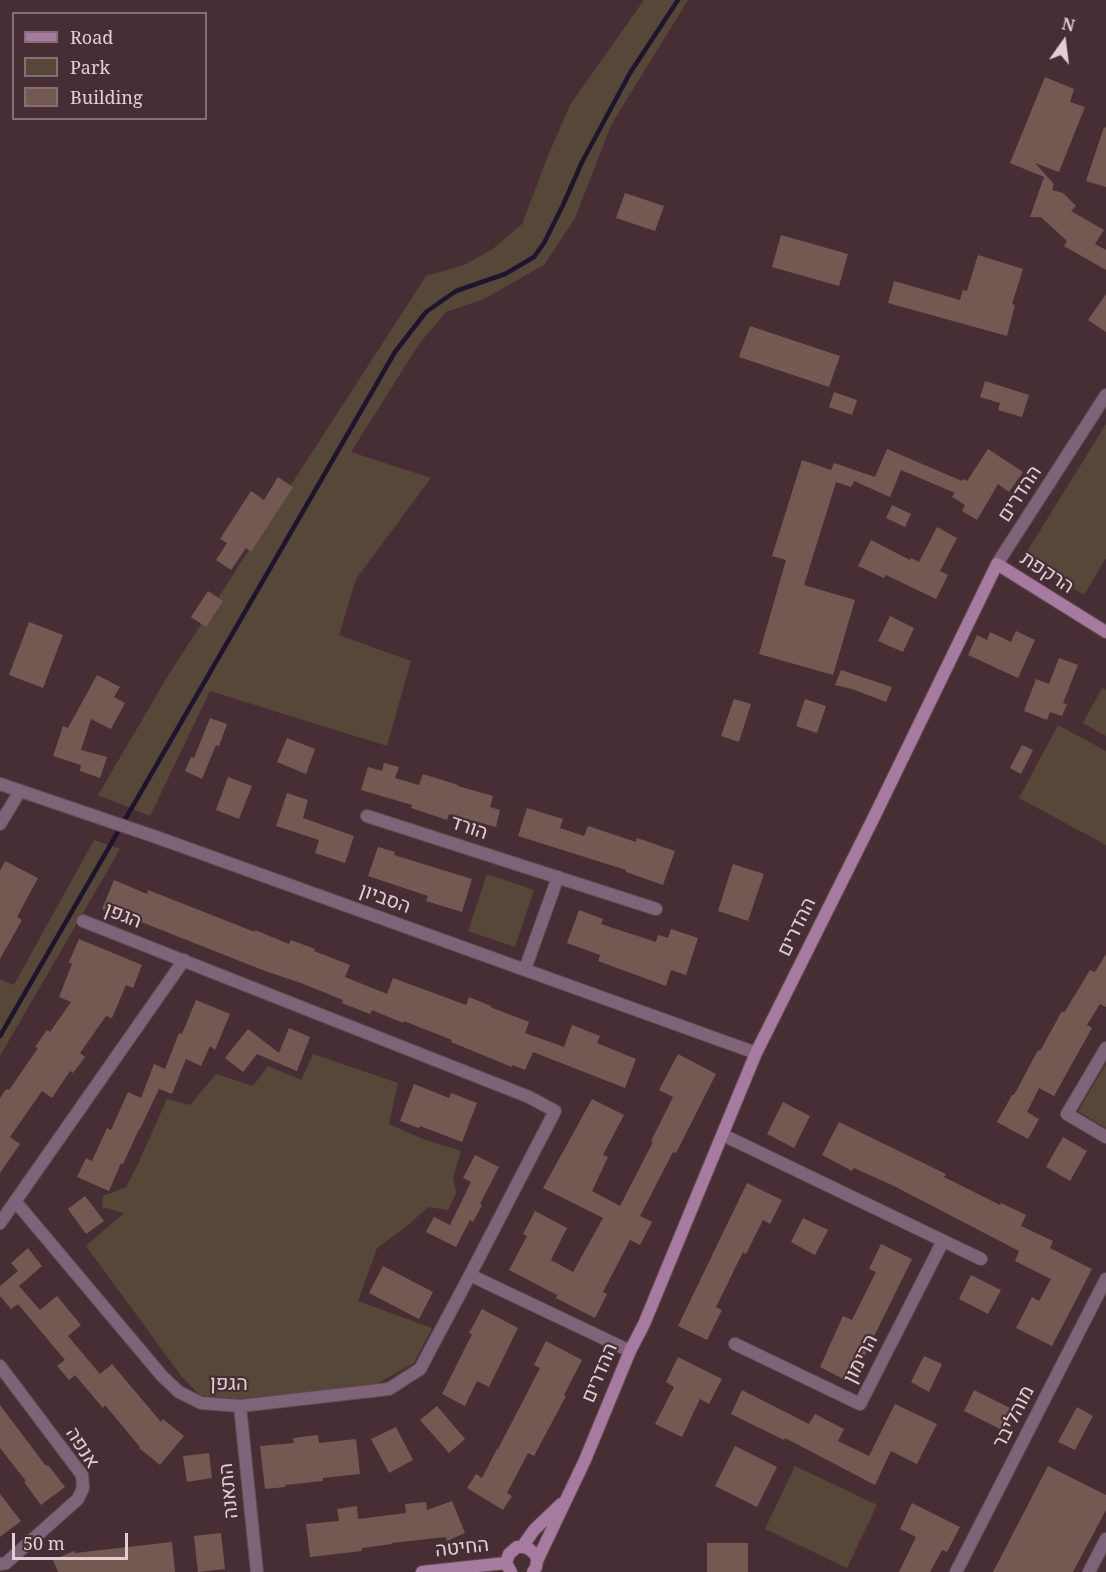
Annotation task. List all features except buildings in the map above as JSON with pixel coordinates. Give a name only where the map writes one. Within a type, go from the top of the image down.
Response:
[{"type":"main road","name":"הרקפת","points":[[997,564],[1106,632]]},
{"type":"main road","name":"ההדרים","points":[[535,1567],[585,1460],[644,1324],[756,1053],[997,564]]},
{"type":"main road","name":"ההדרים","points":[[509,1567],[509,1554],[512,1550],[522,1546],[534,1530],[566,1499]]},
{"type":"main road","points":[[522,1546],[536,1555],[535,1567]]},
{"type":"main road","name":"החיטה","points":[[422,1572],[509,1567]]},
{"type":"street","name":"ההדרים","points":[[997,564],[1106,395]]},
{"type":"street","name":"הסביון","points":[[0,784],[138,831],[756,1053]]},
{"type":"street","points":[[0,824],[20,791]]},
{"type":"street","name":"הורד","points":[[367,816],[656,909]]},
{"type":"street","points":[[525,969],[558,877]]},
{"type":"street","name":"הגפן","points":[[15,1201],[162,1376],[179,1392],[201,1403],[240,1406],[389,1389],[420,1369],[555,1111],[529,1097],[83,921]]},
{"type":"street","points":[[0,1223],[184,960]]},
{"type":"street","points":[[1106,1048],[1067,1114],[1106,1137]]},
{"type":"street","points":[[723,1135],[981,1259]]},
{"type":"street","name":"הרימון","points":[[735,1344],[860,1404],[943,1241]]},
{"type":"street","points":[[470,1275],[630,1352]]},
{"type":"street","name":"מוהליבר","points":[[956,1572],[1106,1280]]},
{"type":"street","name":"אנפה","points":[[0,1366],[82,1475],[83,1488],[78,1499],[6,1563],[0,1563]]},
{"type":"street","name":"התאנה","points":[[240,1406],[257,1572]]},
{"type":"street","points":[[1089,1572],[1106,1539]]},
{"type":"green space","points":[[644,0],[688,0],[611,125],[575,218],[544,265],[484,299],[446,312],[419,344],[351,452],[431,478],[356,579],[339,635],[411,661],[387,746],[210,691],[150,816],[98,795],[169,674],[426,276],[464,265],[493,249],[522,224],[570,105]]},
{"type":"green space","points":[[1106,424],[1106,558],[1084,595],[1023,558]]},
{"type":"green space","points":[[1102,688],[1106,690],[1106,736],[1083,723]]},
{"type":"green space","points":[[1058,725],[1106,751],[1106,845],[1019,798]]},
{"type":"green space","points":[[94,840],[120,849],[0,1056],[0,979],[14,985]]},
{"type":"green space","points":[[487,874],[534,890],[515,947],[468,931]]},
{"type":"green space","points":[[313,1054],[398,1083],[389,1124],[423,1139],[461,1151],[453,1178],[456,1193],[448,1210],[428,1207],[377,1248],[358,1301],[432,1328],[414,1363],[376,1384],[237,1399],[200,1395],[182,1377],[86,1246],[124,1213],[102,1207],[103,1196],[126,1187],[167,1099],[190,1105],[216,1074],[253,1086],[268,1066],[301,1080]]},
{"type":"green space","points":[[1106,1064],[1106,1128],[1078,1111]]},
{"type":"green space","points":[[795,1466],[877,1505],[847,1568],[765,1529]]},
{"type":"waterway","points":[[0,1036],[395,352],[426,312],[456,291],[505,274],[534,257],[544,243],[582,162],[630,73],[678,0]]}]
